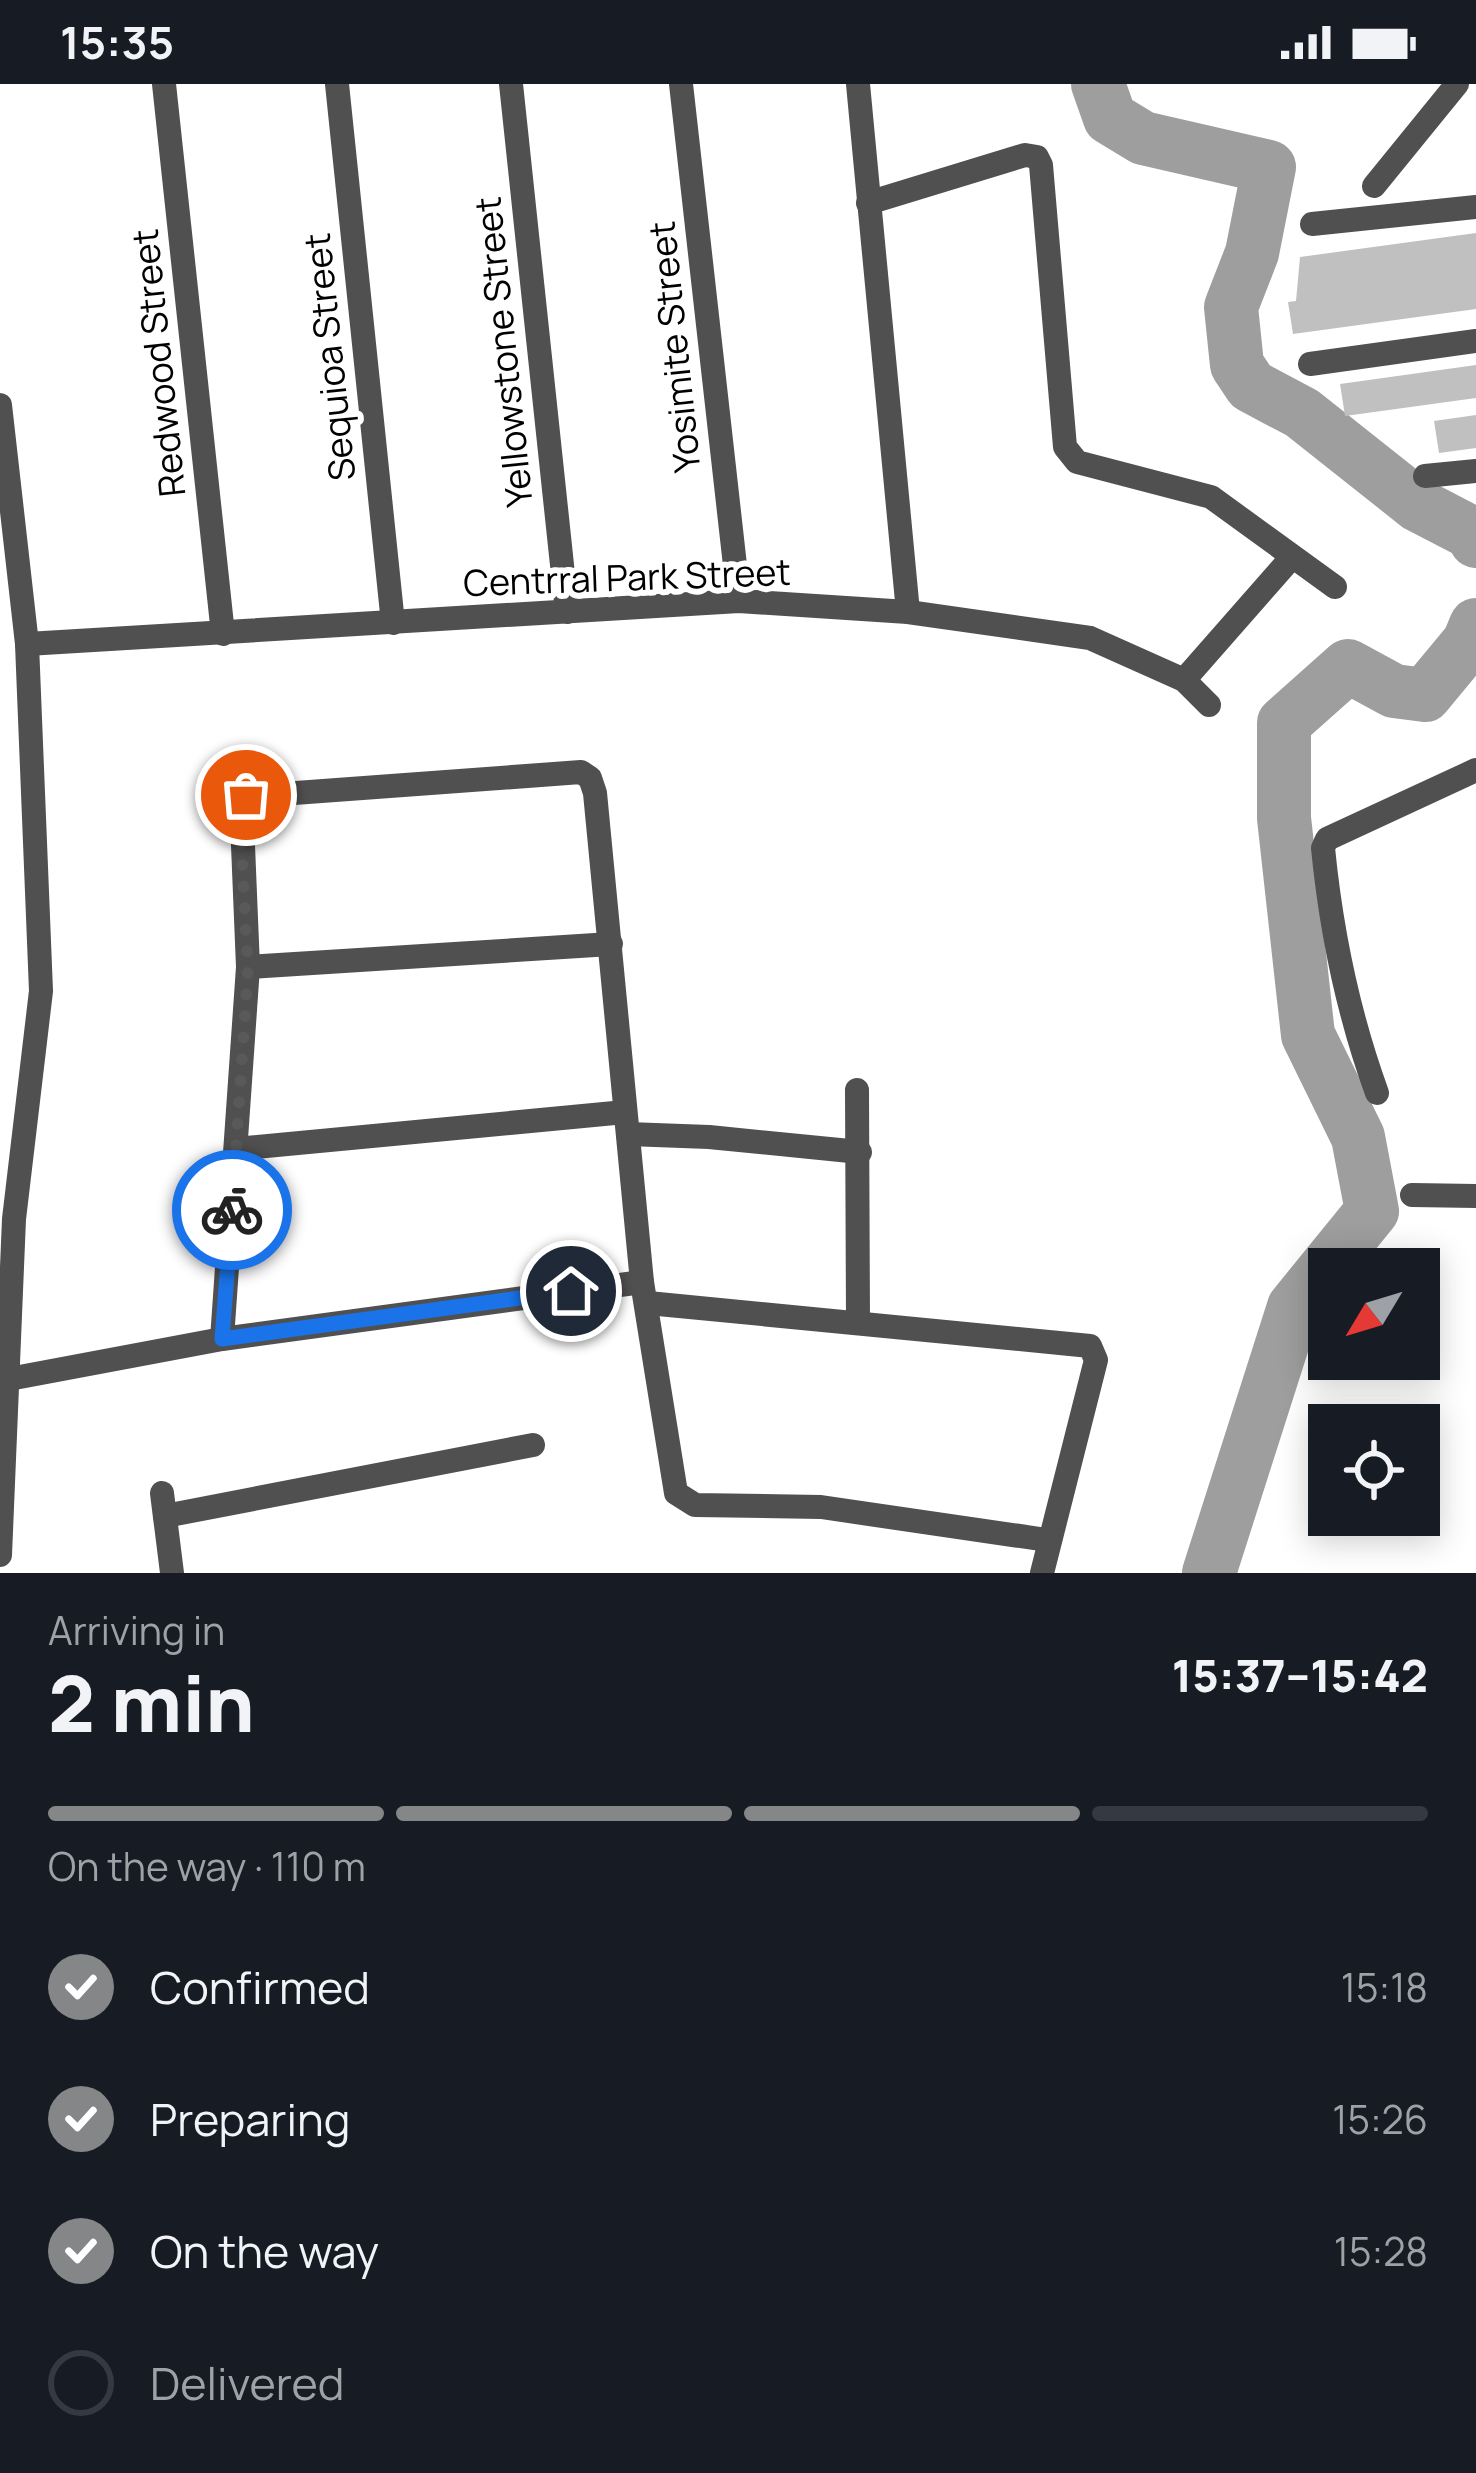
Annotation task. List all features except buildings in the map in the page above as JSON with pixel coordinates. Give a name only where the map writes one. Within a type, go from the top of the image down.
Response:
[{"type":"street","name":"Redwood Street","points":[[164,84],[223,634]]},
{"type":"street","name":"Sequioa Street","points":[[337,84],[393,623]]},
{"type":"street","name":"Yellowstone Street","points":[[511,84],[567,612]]},
{"type":"street","name":"Yosimite Street","points":[[681,84],[739,601]]},
{"type":"street","points":[[858,84],[908,612]]},
{"type":"street","points":[[1374,186],[1453,86]]},
{"type":"street","points":[[868,203],[1025,155],[1037,157],[1065,448],[1077,462],[1211,497],[1335,587]]},
{"type":"street","points":[[1312,224],[1476,207]]},
{"type":"street","points":[[1310,364],[1476,340]]},
{"type":"street","points":[[0,405],[27,644],[40,991],[7,1219],[9,1379],[0,1555]]},
{"type":"street","points":[[1425,476],[1476,471]]},
{"type":"street","points":[[1184,680],[1292,556]]},
{"type":"street","name":"Centrral Park Street","points":[[27,644],[739,601],[908,612],[1090,638],[1184,680],[1209,705]]},
{"type":"street","points":[[1377,1093],[1343,969],[1323,848],[1328,839],[1476,770]]},
{"type":"street","points":[[222,1339],[248,968],[242,797],[587,774],[595,793],[645,1293],[676,1493],[703,1506],[820,1507],[1047,1540]]},
{"type":"street","points":[[248,968],[611,944]]},
{"type":"street","points":[[857,1090],[858,1321]]},
{"type":"street","points":[[236,1149],[627,1123],[709,1137],[860,1152]]},
{"type":"street","points":[[1412,1196],[1476,1196]]},
{"type":"street","points":[[9,1379],[222,1339],[645,1293],[1093,1348],[1096,1360],[1042,1573]]},
{"type":"street","points":[[172,1573],[164,1504],[533,1445]]},
{"type":"waterway","points":[[1098,84],[1110,118],[1143,138],[1269,167],[1252,253],[1231,307],[1237,365],[1251,386],[1302,413],[1418,505],[1474,534],[1476,541]]},
{"type":"waterway","points":[[1209,1573],[1294,1307],[1372,1211],[1358,1137],[1308,1035],[1284,818],[1284,723],[1348,666],[1394,691],[1425,695],[1469,642],[1476,625]]},
{"type":"way so far","points":[[232,1210],[248,968],[239,806],[246,795]]},
{"type":"route","points":[[232,1210],[222,1339],[571,1291]]}]
